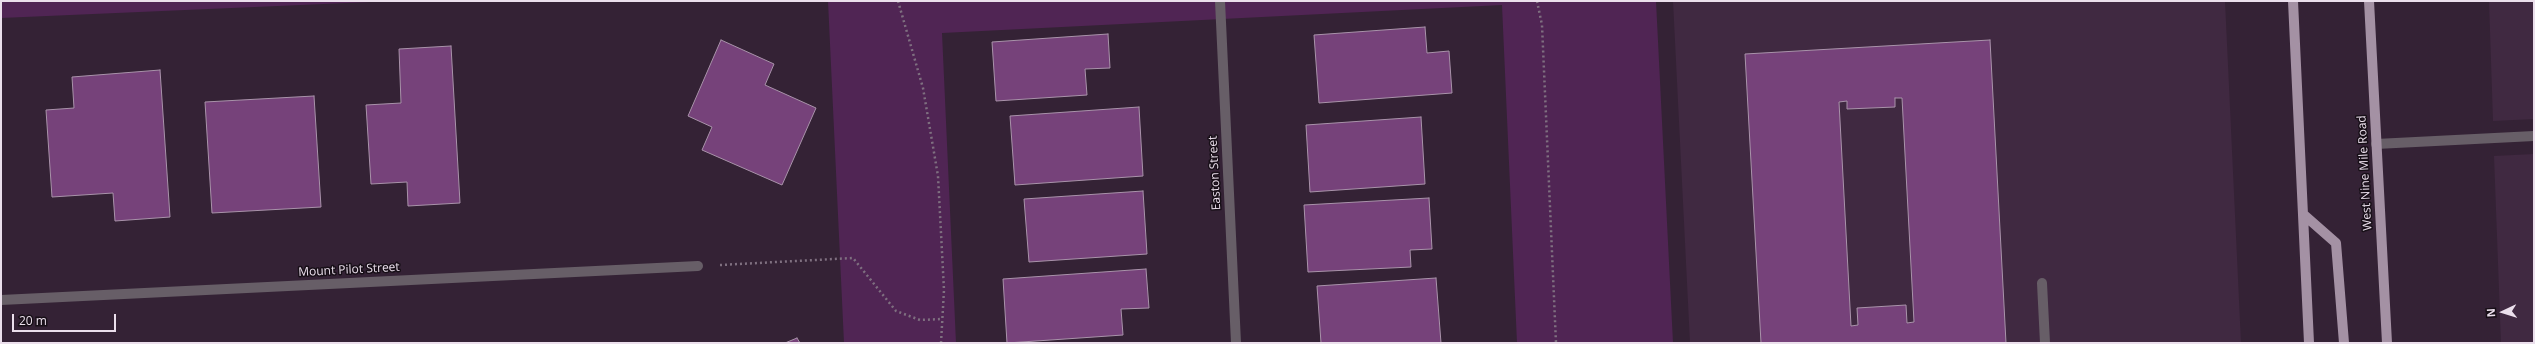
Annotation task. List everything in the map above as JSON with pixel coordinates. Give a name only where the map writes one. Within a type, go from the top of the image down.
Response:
[{"type":"main road","points":[[2293,1],[2309,343]]},
{"type":"main road","name":"West Nine Mile Road","points":[[2370,1],[2387,343]]},
{"type":"main road","points":[[2303,214],[2336,243],[2344,343]]},
{"type":"street","name":"Easton Street","points":[[1220,1],[1236,343]]},
{"type":"street","points":[[2376,144],[2534,136]]},
{"type":"street","name":"Mount Pilot Street","points":[[1,300],[698,266]]},
{"type":"street","points":[[2042,283],[2045,343]]},
{"type":"path","points":[[898,1],[923,88],[938,176],[944,290],[941,343]]},
{"type":"path","points":[[1537,1],[1542,25],[1556,343]]},
{"type":"path","points":[[698,266],[853,258],[896,311],[920,320],[942,319]]},
{"type":"shaded area","points":[[1,1],[393,1],[1,18]]},
{"type":"shaded area","points":[[828,1],[1656,1],[1673,343],[1517,343],[1502,5],[942,33],[956,343],[844,343]]},
{"type":"shaded area","points":[[1673,1],[2225,1],[2241,343],[1690,343]]},
{"type":"shaded area","points":[[2489,1],[2534,1],[2534,119],[2493,121]]},
{"type":"shaded area","points":[[2534,154],[2534,343],[2501,343],[2494,156]]},
{"type":"building","points":[[1425,27],[1427,53],[1449,51],[1452,93],[1319,103],[1314,35]]},
{"type":"building","points":[[1108,34],[1110,68],[1085,69],[1087,95],[996,101],[992,42]]},
{"type":"building","points":[[721,40],[774,64],[765,85],[816,108],[782,185],[702,150],[712,127],[688,116]]},
{"type":"building","points":[[1990,40],[2006,343],[1761,343],[1745,54]],"holes":[[[1895,98],[1902,98],[1914,322],[1907,323],[1906,305],[1857,308],[1858,325],[1851,326],[1839,102],[1847,101],[1847,109],[1895,107]]]},
{"type":"building","points":[[451,46],[460,203],[408,206],[407,182],[371,184],[366,105],[401,103],[399,49]]},
{"type":"building","points":[[160,70],[170,217],[115,221],[113,193],[52,197],[46,110],[74,108],[72,77]]},
{"type":"building","points":[[314,96],[321,207],[212,213],[205,102]]},
{"type":"building","points":[[1139,107],[1143,176],[1015,185],[1010,116]]},
{"type":"building","points":[[1421,117],[1425,184],[1310,192],[1306,125]]},
{"type":"building","points":[[1143,191],[1147,254],[1029,262],[1024,199]]},
{"type":"building","points":[[1429,198],[1432,249],[1410,250],[1411,267],[1308,272],[1304,205]]},
{"type":"building","points":[[1146,269],[1149,308],[1121,309],[1123,335],[1007,343],[1003,279]]},
{"type":"building","points":[[1436,278],[1441,343],[1321,343],[1317,286]]},
{"type":"building","points":[[797,338],[800,343],[785,343]]}]
